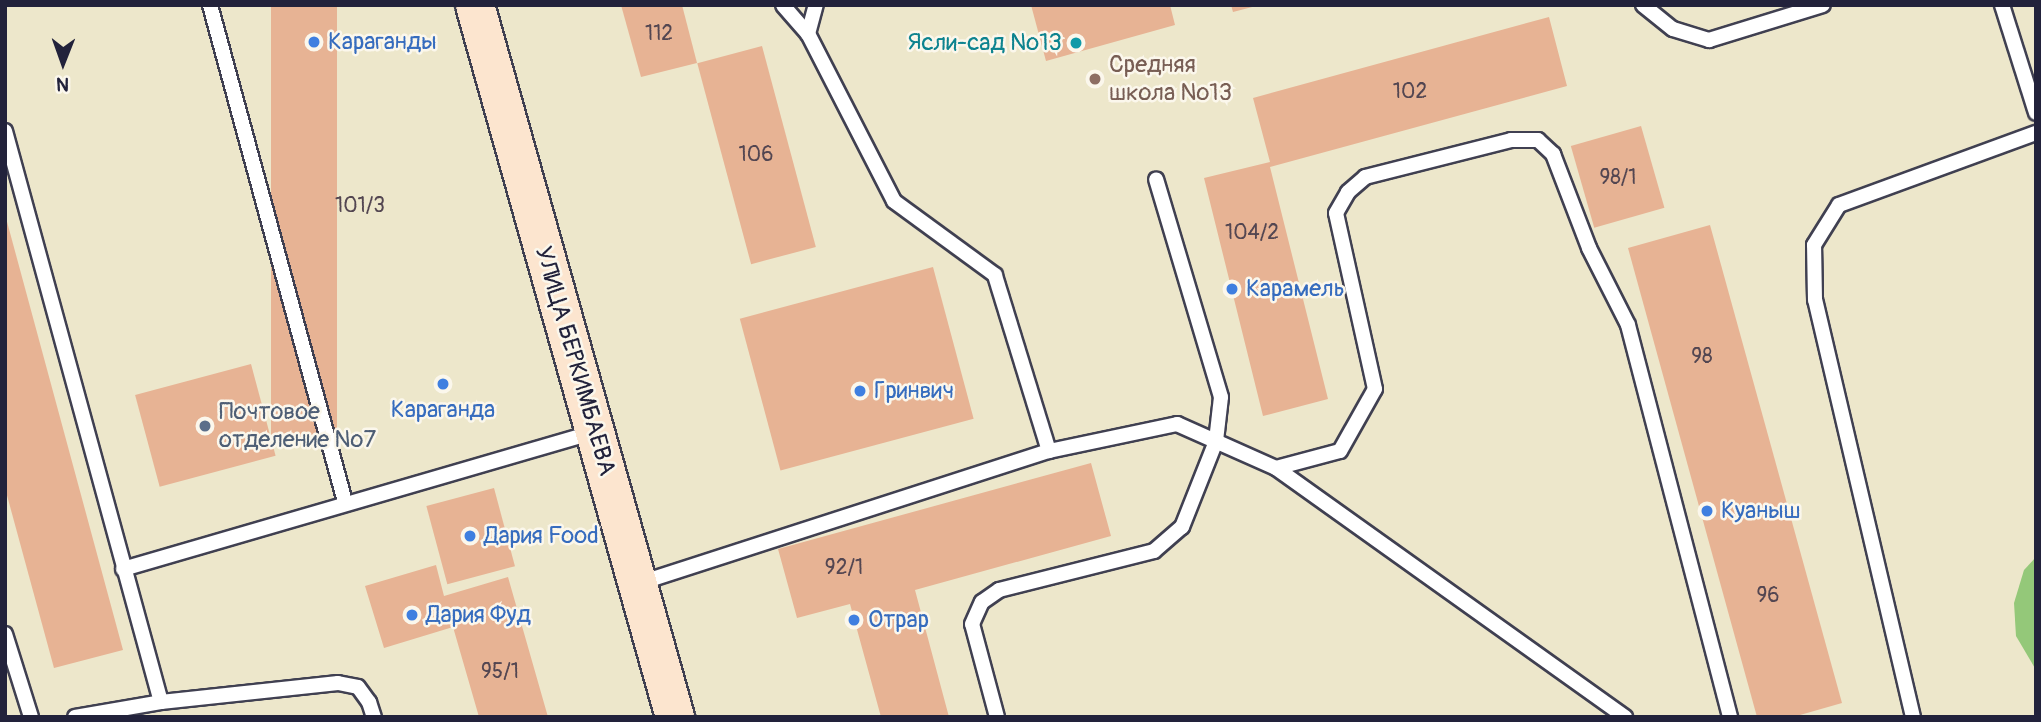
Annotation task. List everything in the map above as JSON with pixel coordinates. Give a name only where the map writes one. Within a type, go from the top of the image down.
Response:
[{"type":"street","name":"УЛИЦА БЕРКИМБАЕВА","points":[[475,5],[675,717]]},
{"type":"lane","points":[[210,5],[345,502]]},
{"type":"lane","points":[[783,5],[808,34],[894,201],[995,275],[1049,451]]},
{"type":"lane","points":[[808,34],[816,5]]},
{"type":"lane","points":[[1643,5],[1673,29],[1709,40],[1823,5]]},
{"type":"lane","points":[[2002,5],[2036,113]]},
{"type":"lane","points":[[5,131],[161,702]]},
{"type":"lane","points":[[1913,717],[1815,300],[1814,245],[1839,205],[2036,133]]},
{"type":"lane","points":[[1276,468],[1340,451],[1375,389],[1336,213],[1348,192],[1365,177],[1511,140],[1538,140],[1553,154],[1589,248],[1628,325],[1730,717]]},
{"type":"lane","points":[[997,717],[972,624],[982,602],[999,590],[1154,551],[1182,527],[1216,441],[1221,397],[1156,179]]},
{"type":"lane","points":[[638,583],[1049,451],[1177,424],[1276,468],[1625,717]]},
{"type":"lane","points":[[123,569],[595,431]]},
{"type":"lane","points":[[5,634],[31,717]]},
{"type":"lane","points":[[75,717],[161,702],[338,683],[358,687],[369,702],[374,717]]},
{"type":"green space","points":[[2036,557],[2036,670],[2016,636],[2014,603],[2024,570]]},
{"type":"building","points":[[271,5],[337,5],[337,442],[271,442]]},
{"type":"building","points":[[621,5],[682,5],[697,63],[641,77]]},
{"type":"building","name":"Ясли-сад №13","points":[[1031,5],[1170,5],[1175,25],[1046,61]]},
{"type":"building","points":[[1231,5],[1256,5],[1256,6],[1233,12]]},
{"type":"building","points":[[1549,17],[1567,86],[1270,167],[1328,399],[1263,416],[1204,178],[1270,162],[1253,98]]},
{"type":"building","points":[[762,46],[816,247],[751,264],[697,63]]},
{"type":"building","points":[[1641,126],[1664,208],[1594,228],[1571,146]]},
{"type":"building","points":[[6,218],[123,650],[54,668],[5,488]]},
{"type":"building","points":[[1710,225],[1842,703],[1793,717],[1757,717],[1628,248]]},
{"type":"building","points":[[933,267],[974,419],[780,470],[740,319]]},
{"type":"building","name":"Почтовое отделение №7","points":[[251,364],[276,456],[160,487],[135,395]]},
{"type":"building","points":[[1091,463],[1111,536],[915,590],[949,717],[881,717],[850,604],[797,618],[778,549]]},
{"type":"building","name":"Дария Food","points":[[494,488],[515,566],[447,584],[426,506]]},
{"type":"building","points":[[436,565],[444,596],[508,577],[548,717],[479,717],[453,627],[384,648],[365,586]]},
{"type":"place","name":"Караганды","points":[[314,42]]},
{"type":"place","name":"Ясли-сад №13","points":[[1076,43]]},
{"type":"place","name":"Средняя школа №13","points":[[1095,79]]},
{"type":"place","name":"Карамель","points":[[1232,289]]},
{"type":"place","name":"Караганда","points":[[443,384]]},
{"type":"place","name":"Гринвич","points":[[860,391]]},
{"type":"place","name":"Почтовое отделение №7","points":[[205,426]]},
{"type":"place","name":"Куаныш","points":[[1707,511]]},
{"type":"place","name":"Дария Food","points":[[470,536]]},
{"type":"place","name":"Дария Фуд","points":[[412,615]]},
{"type":"place","name":"Отрар","points":[[854,620]]}]
